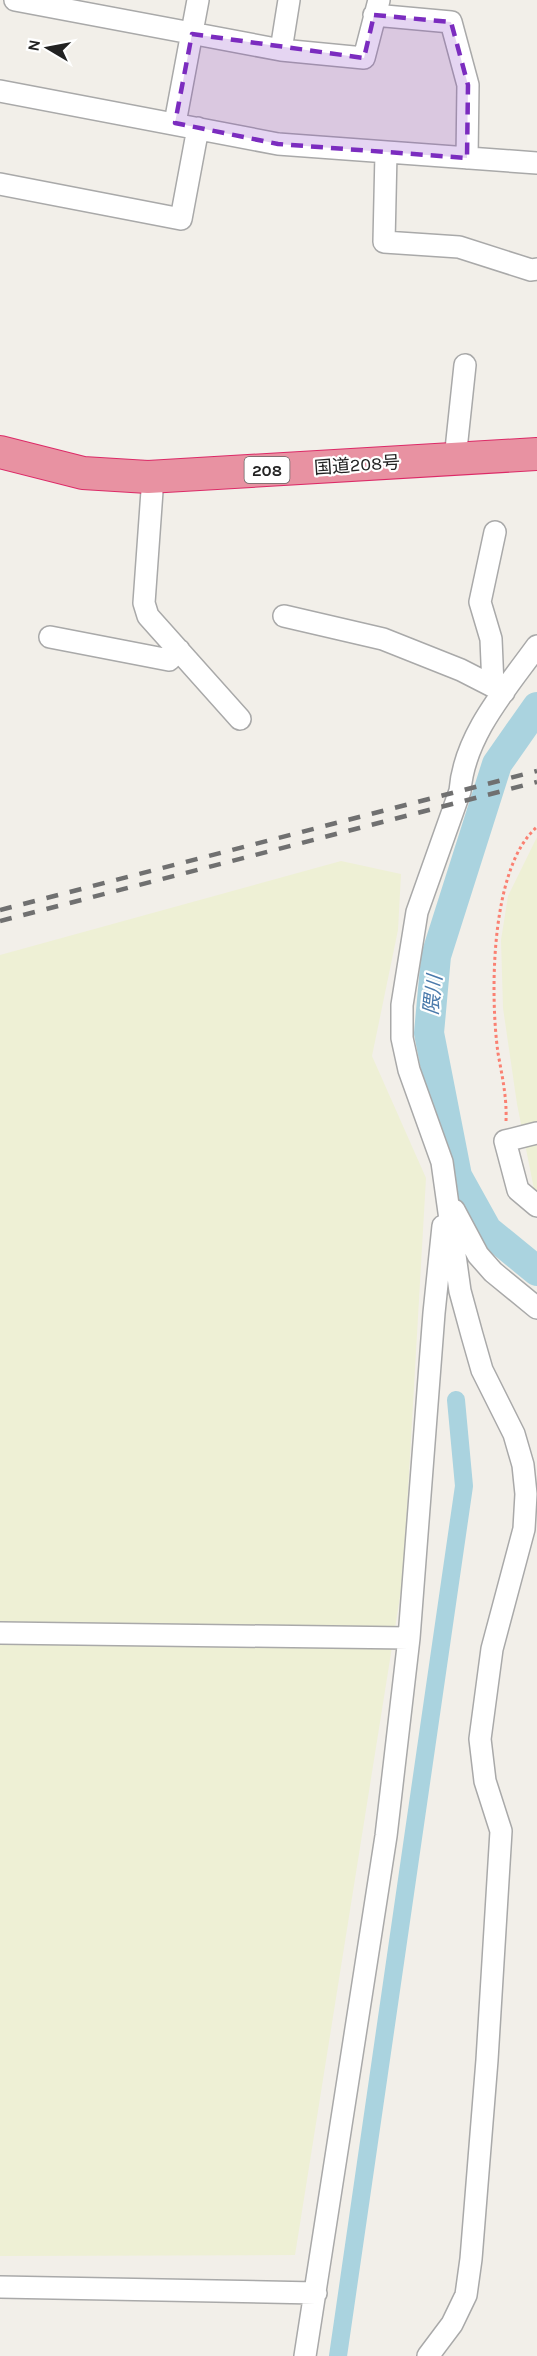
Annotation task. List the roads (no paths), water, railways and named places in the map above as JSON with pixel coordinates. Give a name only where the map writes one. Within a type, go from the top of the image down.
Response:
[{"type":"highway","name":"国道208号","points":[[0,452],[83,472],[153,477],[537,454]]},
{"type":"street","points":[[15,0],[70,5],[192,34],[281,50],[364,58],[377,8],[452,22],[468,86],[467,158]]},
{"type":"street","points":[[175,123],[198,0]]},
{"type":"street","points":[[281,50],[289,0]]},
{"type":"street","points":[[0,91],[278,144],[537,163]]},
{"type":"street","points":[[0,184],[181,219],[198,128]]},
{"type":"street","points":[[387,153],[384,242],[459,247],[531,270],[537,269]]},
{"type":"street","points":[[455,459],[465,365]]},
{"type":"street","points":[[153,477],[144,603],[148,616],[240,719]]},
{"type":"street","points":[[495,532],[480,602],[490,639],[498,689]]},
{"type":"street","points":[[284,616],[383,639],[461,670],[498,689]]},
{"type":"street","points":[[50,638],[169,660],[179,650]]},
{"type":"street","points":[[428,2356],[452,2324],[466,2295],[471,2259],[487,2060],[501,1831],[485,1781],[480,1739],[492,1649],[524,1529],[526,1494],[523,1465],[517,1444],[482,1370],[460,1291],[442,1162],[409,1070],[402,1038],[402,1005],[417,912],[458,797],[463,769],[498,689],[537,646]]},
{"type":"street","points":[[537,1133],[505,1141],[518,1190],[537,1206]]},
{"type":"street","points":[[446,1196],[478,1255],[493,1272],[537,1308]]},
{"type":"street","points":[[305,2356],[386,1836],[409,1638],[434,1313],[446,1196]]},
{"type":"street","points":[[0,1633],[409,1638]]},
{"type":"street","points":[[0,2287],[316,2293]]},
{"type":"waterway","name":"隈川","points":[[537,707],[497,764],[436,956],[429,1033],[457,1176],[487,1230],[537,1271]]},
{"type":"waterway","points":[[338,2356],[464,1486],[456,1400]]},
{"type":"railway","points":[[0,910],[537,771]]},
{"type":"railway","points":[[0,921],[537,782]]}]
